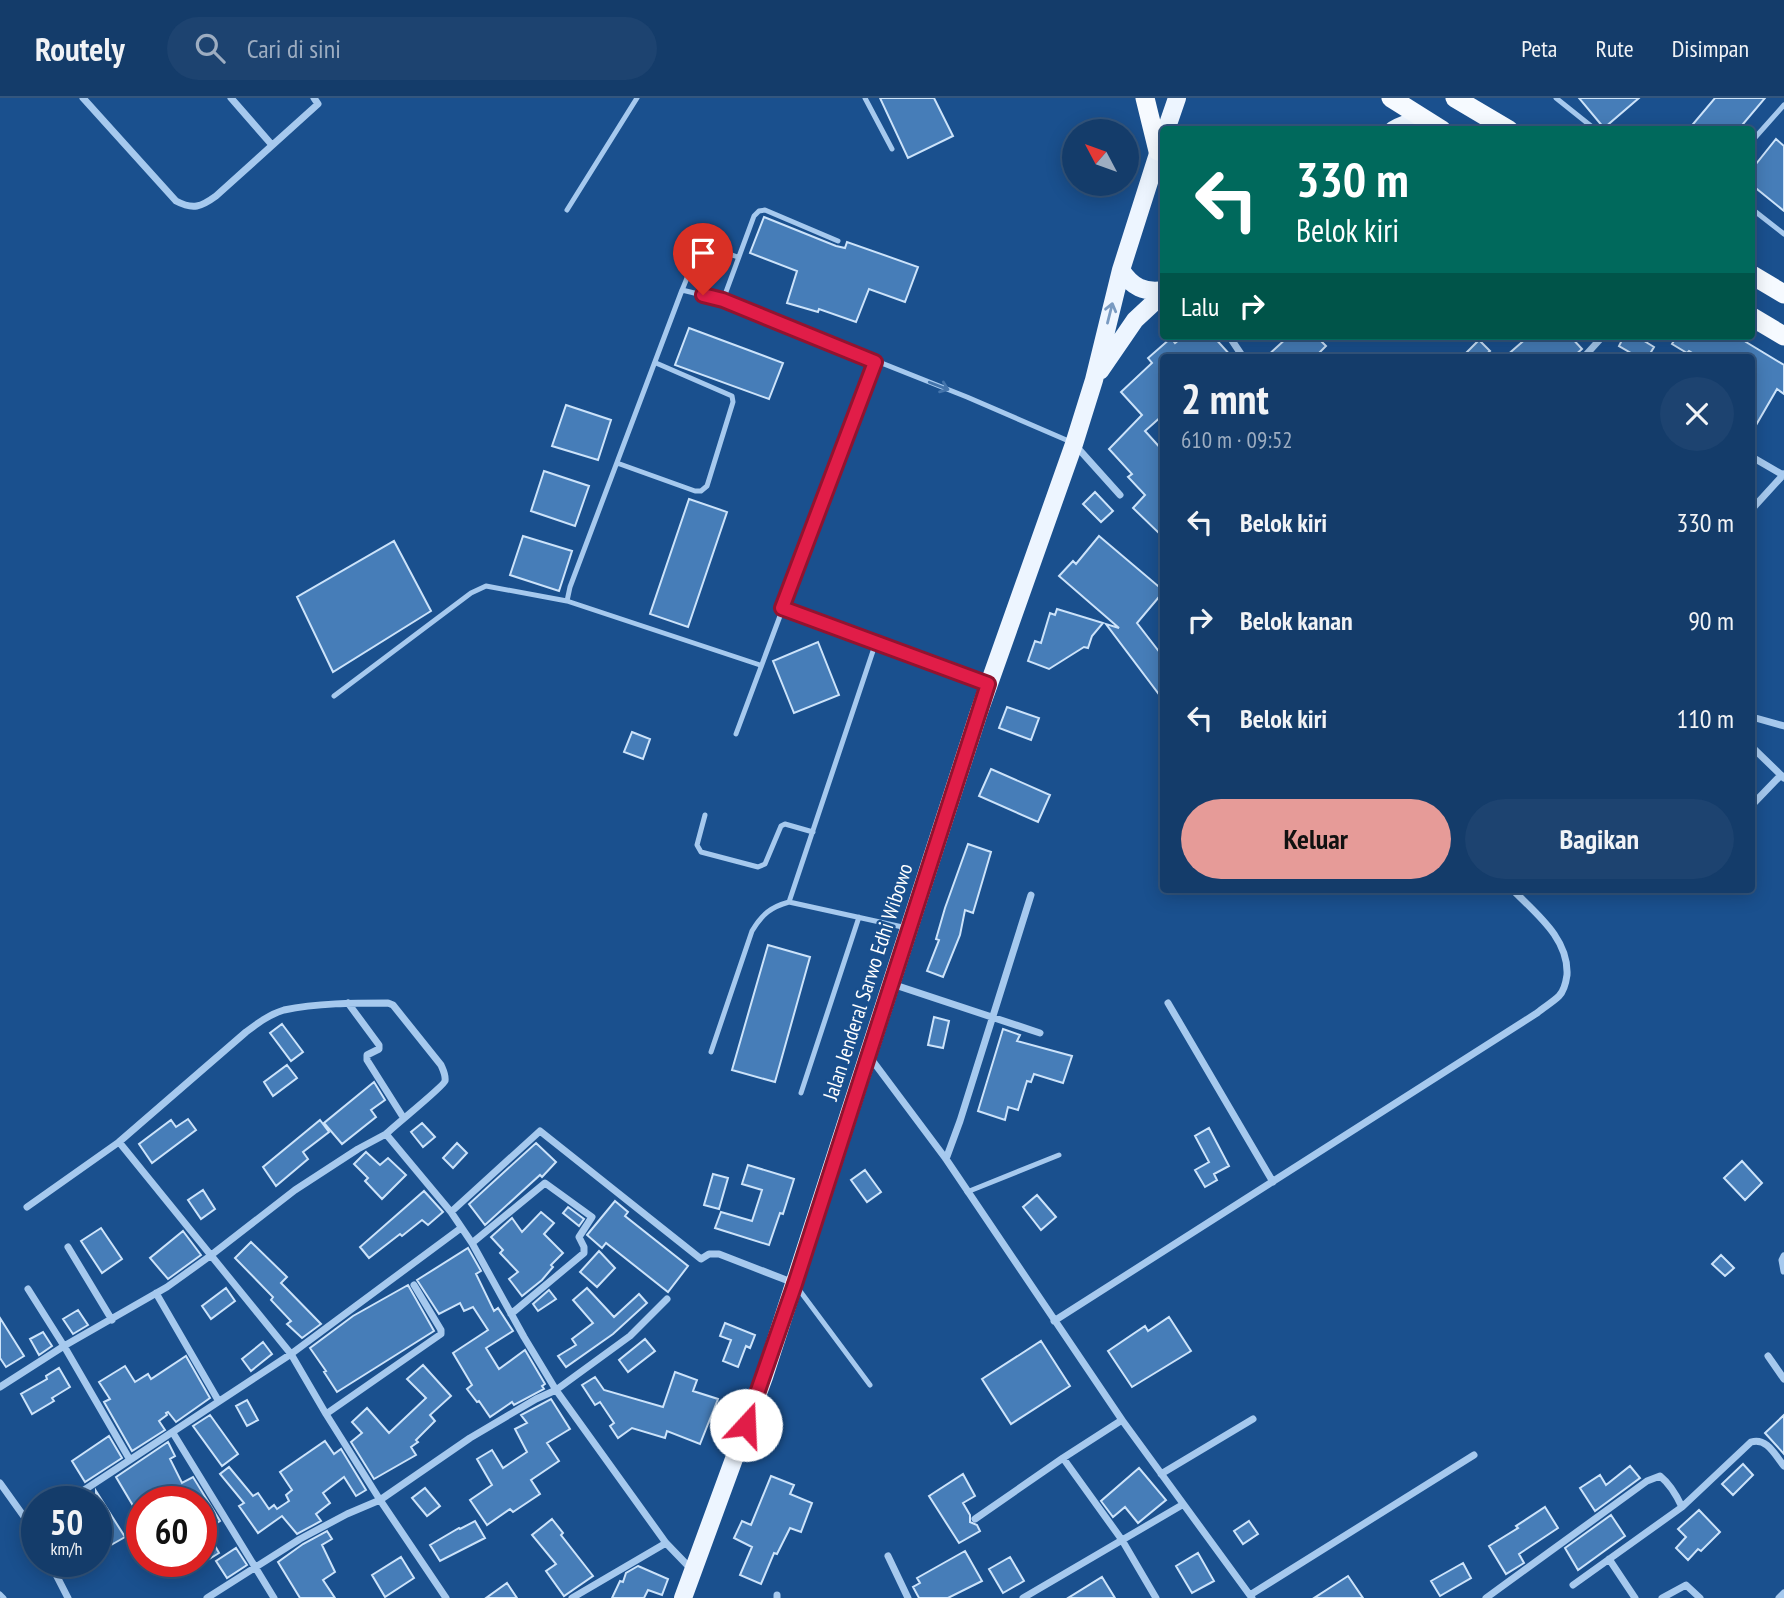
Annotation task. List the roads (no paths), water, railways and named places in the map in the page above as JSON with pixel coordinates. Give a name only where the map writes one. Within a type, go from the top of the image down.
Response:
[{"type":"highway","points":[[1145,98],[1160,140]]},
{"type":"highway","points":[[1399,100],[1436,126]]},
{"type":"highway","points":[[1466,102],[1503,126]]},
{"type":"highway","points":[[1755,277],[1784,295]]},
{"type":"highway","points":[[1755,319],[1784,336]]},
{"type":"main road","points":[[1167,126],[1177,98]]},
{"type":"main road","points":[[1389,126],[1393,122],[1399,100]]},
{"type":"main road","points":[[1405,126],[1420,121],[1432,126]]},
{"type":"main road","name":"Jalan Jenderal Sarwo Edhi Wibowo","points":[[683,1598],[764,1377],[988,684],[1074,444],[1094,380],[1121,270],[1160,146]]},
{"type":"main road","points":[[1121,270],[1139,289],[1160,291]]},
{"type":"main road","name":"Jalan Jenderal Sarwo Edhi Wibowo","points":[[1094,380],[1135,320],[1160,295]]},
{"type":"street","points":[[83,98],[176,201],[189,208],[198,207],[216,196],[318,104],[314,98]]},
{"type":"street","points":[[231,98],[272,145]]},
{"type":"street","points":[[1587,354],[1599,340]]},
{"type":"street","points":[[1074,444],[1120,495]]},
{"type":"street","points":[[1755,459],[1783,475],[1755,506]]},
{"type":"street","points":[[1755,718],[1784,726]]},
{"type":"street","points":[[1755,750],[1782,777],[1755,802]]},
{"type":"street","points":[[1054,1321],[1537,1013],[1561,994],[1567,979],[1566,955],[1549,928],[1516,893]]},
{"type":"street","points":[[946,1159],[1031,895]]},
{"type":"street","points":[[892,984],[1040,1033]]},
{"type":"street","points":[[348,1003],[380,1047],[367,1055],[367,1060],[403,1117]]},
{"type":"street","points":[[0,1387],[156,1293],[210,1256],[295,1190],[386,1134],[443,1085],[445,1075],[441,1065],[393,1005],[348,1003],[283,1010],[266,1017],[246,1032],[118,1142],[27,1207]]},
{"type":"street","points":[[1168,1003],[1273,1182]]},
{"type":"street","points":[[869,1056],[946,1159],[1122,1420],[1251,1597],[1474,1455]]},
{"type":"street","points":[[451,1212],[540,1131],[701,1259],[709,1254],[719,1254],[795,1284]]},
{"type":"street","points":[[386,1134],[451,1212],[472,1243],[556,1390],[666,1543],[692,1570]]},
{"type":"street","points":[[118,1142],[291,1354],[380,1500],[446,1598]]},
{"type":"street","points":[[472,1243],[545,1183],[592,1217],[579,1235],[584,1247],[583,1253],[511,1314]]},
{"type":"street","points":[[90,1486],[291,1354],[461,1227]]},
{"type":"street","points":[[68,1247],[112,1320]]},
{"type":"street","points":[[1784,1256],[1784,1271]]},
{"type":"street","points":[[326,1414],[441,1334],[414,1285]]},
{"type":"street","points":[[28,1289],[130,1460]]},
{"type":"street","points":[[156,1293],[218,1400]]},
{"type":"street","points":[[207,1598],[300,1539],[380,1500],[470,1438],[556,1390],[630,1336],[667,1299]]},
{"type":"street","points":[[1768,1356],[1784,1379]]},
{"type":"street","points":[[1161,1474],[1254,1419]]},
{"type":"street","points":[[975,1519],[1122,1420]]},
{"type":"street","points":[[173,1433],[274,1598]]},
{"type":"street","points":[[1573,1585],[1682,1507],[1751,1442],[1763,1442],[1784,1466]]},
{"type":"street","points":[[1063,1458],[1122,1540],[1156,1598]]},
{"type":"street","points":[[1486,1598],[1654,1476],[1665,1480],[1677,1495],[1682,1507]]},
{"type":"street","points":[[0,1483],[21,1508]]},
{"type":"street","points":[[1023,1598],[1182,1505]]},
{"type":"street","points":[[572,1598],[666,1543]]},
{"type":"street","points":[[888,1556],[908,1598]]},
{"type":"street","points":[[1609,1559],[1635,1598]]},
{"type":"street","points":[[57,1577],[68,1598]]},
{"type":"street","points":[[1662,1598],[1686,1585],[1700,1598]]},
{"type":"street","points":[[1779,1598],[1784,1592]]},
{"type":"lane","points":[[567,211],[637,98]]},
{"type":"lane","points":[[865,98],[892,149]]},
{"type":"lane","points":[[1556,98],[1591,126]]},
{"type":"lane","points":[[1755,138],[1784,105]]},
{"type":"lane","points":[[723,300],[754,216],[761,210],[838,240]]},
{"type":"lane","points":[[1755,211],[1784,234]]},
{"type":"lane","points":[[568,601],[570,587],[694,263],[703,252],[711,249],[738,257]]},
{"type":"lane","points":[[682,290],[723,300],[967,397],[1074,444]]},
{"type":"lane","points":[[736,734],[875,362]]},
{"type":"lane","points":[[617,463],[695,491],[701,491],[707,486],[733,402],[732,396],[656,363]]},
{"type":"lane","points":[[334,696],[471,593],[486,586],[568,601],[761,665]]},
{"type":"lane","points":[[782,608],[988,684]]},
{"type":"lane","points":[[789,902],[876,642]]},
{"type":"lane","points":[[705,815],[697,845],[701,852],[758,867],[765,864],[781,826],[785,824],[813,832]]},
{"type":"lane","points":[[711,1052],[752,930],[758,920],[773,907],[789,902],[910,928]]},
{"type":"lane","points":[[801,1093],[859,918]]},
{"type":"lane","points":[[967,1192],[1059,1155]]},
{"type":"lane","points":[[795,1284],[870,1385]]},
{"type":"lane","points":[[0,1594],[4,1598]]}]
